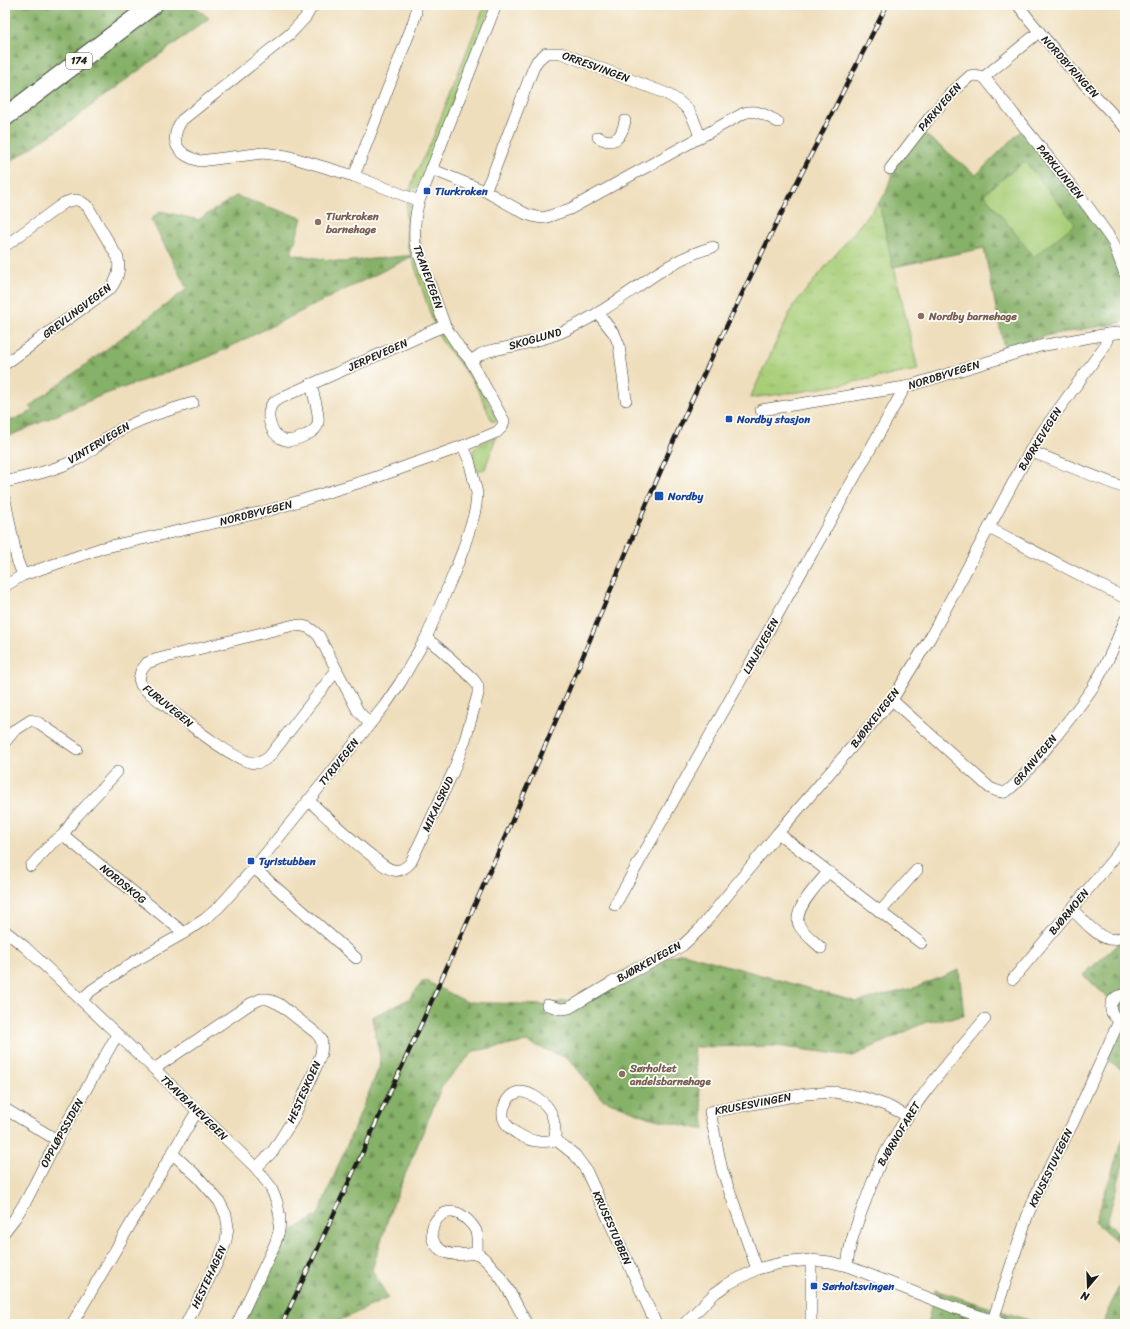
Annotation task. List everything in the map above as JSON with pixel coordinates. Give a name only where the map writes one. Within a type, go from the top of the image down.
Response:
[{"type":"main road","name":"174","points":[[5,117],[153,5]]},
{"type":"street","points":[[313,5],[305,18],[290,34],[182,120],[176,129],[174,139],[178,147],[182,153],[191,159],[200,161],[264,153],[300,160],[354,176],[419,201]]},
{"type":"street","points":[[354,176],[412,26],[416,13],[416,5]]},
{"type":"street","name":"TRANEVEGEN","points":[[496,5],[419,201],[414,226],[415,243],[445,326],[459,347],[471,361],[504,421],[502,427]]},
{"type":"street","name":"NORDBYRINGEN","points":[[1018,5],[1039,32],[1096,97],[1125,127]]},
{"type":"street","points":[[984,77],[1039,32]]},
{"type":"street","name":"ORRESVINGEN","points":[[485,191],[494,172],[536,61],[546,53],[561,54],[665,93],[679,100],[688,109],[695,120],[700,137]]},
{"type":"street","name":"PARKVEGEN","points":[[890,169],[925,123],[951,93],[970,76],[975,75],[984,77]]},
{"type":"street","name":"PARKLUNDEN","points":[[984,77],[1089,208],[1113,242],[1125,274]]},
{"type":"street","points":[[431,169],[485,191],[526,214],[544,218],[570,208],[751,111],[764,114],[778,122]]},
{"type":"street","points":[[598,137],[602,140],[615,140],[620,136],[625,121]]},
{"type":"street","name":"GREVLINGVEGEN","points":[[5,246],[64,203],[73,199],[81,201],[88,207],[118,258],[119,273],[116,281],[110,288],[5,364]]},
{"type":"street","name":"SKOGLUND","points":[[471,361],[489,351],[552,336],[572,328],[598,313],[642,282],[671,264],[687,255],[713,247]]},
{"type":"street","points":[[598,313],[615,335],[619,345],[626,400]]},
{"type":"street","name":"JERPEVEGEN","points":[[311,384],[318,425],[311,433],[302,437],[291,441],[284,440],[276,435],[269,420],[270,408],[279,398],[311,384],[445,326]]},
{"type":"street","name":"NORDBYVEGEN","points":[[761,410],[905,387],[1040,346],[1125,332]]},
{"type":"street","name":"BJØRKEVEGEN","points":[[547,1005],[560,1009],[569,1008],[613,982],[683,945],[699,930],[778,833],[892,700],[930,638],[1030,451],[1044,428],[1104,347],[1108,334]]},
{"type":"street","name":"LINJEVEGEN","points":[[616,905],[905,387]]},
{"type":"street","name":"VINTERVEGEN","points":[[5,482],[44,472],[78,459],[111,435],[125,427],[150,415],[193,403]]},
{"type":"street","name":"NORDBYVEGEN","points":[[5,586],[23,575],[102,548],[267,511],[360,483],[463,446],[497,432],[502,427]]},
{"type":"street","name":"TYRIVEGEN","points":[[81,1000],[92,990],[135,961],[184,933],[205,919],[219,907],[254,868],[370,724],[400,683],[426,638],[463,552],[476,505],[474,476],[463,446]]},
{"type":"street","points":[[1030,451],[1125,488]]},
{"type":"street","points":[[5,500],[16,560],[23,575]]},
{"type":"street","points":[[989,528],[1125,598]]},
{"type":"street","name":"GRANVEGEN","points":[[892,700],[990,788],[1005,792],[1013,787],[1044,751],[1093,686],[1116,643],[1125,620]]},
{"type":"street","name":"FURUVEGEN","points":[[336,671],[269,757],[256,763],[248,762],[222,748],[148,692],[141,684],[139,679],[144,666],[147,663],[158,659],[294,626],[304,626],[312,629],[319,636],[358,711],[370,724]]},
{"type":"street","name":"MIKALSRUD","points":[[308,800],[366,852],[388,869],[394,871],[400,870],[406,868],[412,862],[453,772],[465,740],[478,694],[478,686],[470,676],[426,638]]},
{"type":"street","points":[[5,742],[14,731],[31,720],[77,750]]},
{"type":"street","points":[[31,866],[52,843],[63,835],[74,819],[117,772]]},
{"type":"street","points":[[778,833],[921,943]]},
{"type":"street","name":"NORDSKOG","points":[[63,835],[184,933]]},
{"type":"street","name":"BJØRMOEN","points":[[1013,979],[1125,845]]},
{"type":"street","points":[[254,868],[356,958]]},
{"type":"street","points":[[880,912],[917,870]]},
{"type":"street","points":[[821,948],[799,926],[797,917],[800,907],[828,872]]},
{"type":"street","points":[[1072,909],[1097,932],[1105,937],[1115,939],[1125,936]]},
{"type":"street","name":"TRAVBANEVEGEN","points":[[5,931],[154,1069],[256,1168],[270,1186],[277,1202],[280,1218],[279,1231],[275,1244],[237,1324]]},
{"type":"street","name":"KRUSESTUVEGEN","points":[[998,1322],[1019,1238],[1035,1197],[1073,1123],[1122,1020],[1114,1016],[1111,1005],[1115,998],[1125,995]]},
{"type":"street","name":"HESTESKOEN","points":[[154,1069],[261,998],[268,999],[279,1004],[316,1033],[321,1039],[322,1045],[321,1054],[314,1072],[292,1121],[273,1151],[256,1168]]},
{"type":"street","name":"BJØRNOFARET","points":[[847,1266],[848,1253],[856,1225],[873,1178],[884,1155],[907,1116],[942,1070],[985,1019]]},
{"type":"street","name":"OPPLØPSSIDEN","points":[[5,1231],[27,1199],[57,1140],[117,1035]]},
{"type":"street","points":[[519,1092],[531,1094],[541,1101],[551,1112],[556,1140],[542,1142],[528,1140],[515,1132],[504,1121],[503,1108],[509,1098],[519,1092]]},
{"type":"street","name":"KRUSESVINGEN","points":[[757,1269],[722,1170],[710,1112],[805,1094],[835,1092],[865,1098],[888,1106],[907,1116]]},
{"type":"street","points":[[5,1109],[57,1140]]},
{"type":"street","points":[[72,1324],[197,1111]]},
{"type":"street","name":"KRUSESTUBBEN","points":[[556,1140],[575,1155],[586,1170],[656,1324]]},
{"type":"street","name":"HESTEHAGEN","points":[[173,1154],[198,1177],[219,1201],[226,1215],[228,1227],[226,1240],[220,1257],[186,1324]]},
{"type":"street","points":[[478,1253],[476,1231],[470,1222],[462,1215],[452,1212],[443,1214],[435,1221],[432,1232],[434,1242],[441,1250],[451,1254],[478,1253],[488,1261],[498,1274],[527,1324]]},
{"type":"street","points":[[684,1324],[715,1293],[728,1284],[757,1269],[781,1262],[811,1260],[847,1266],[952,1307],[998,1322]]},
{"type":"street","points":[[811,1260],[811,1324]]},
{"type":"green space","points":[[5,5],[192,5],[209,18],[67,124],[5,165]]},
{"type":"green space","points":[[485,5],[491,5],[425,172],[418,187],[409,192],[415,175],[432,140]]},
{"type":"green space","points":[[1022,130],[1105,236],[1125,282],[1125,315],[1121,323],[1049,335],[1004,348],[984,248],[893,267],[879,202],[886,193],[893,170],[922,132],[976,175]]},
{"type":"green space","points":[[1025,161],[1075,224],[1034,257],[984,194]]},
{"type":"green space","points":[[236,196],[302,218],[291,254],[342,262],[415,255],[209,357],[100,396],[5,438],[5,423],[33,411],[30,406],[187,289],[151,219],[161,211],[198,220]]},
{"type":"green space","points":[[407,201],[412,208],[438,322],[434,325],[408,246],[406,215]]},
{"type":"green space","points":[[879,202],[918,370],[805,391],[750,398],[793,306]]},
{"type":"green space","points":[[438,333],[444,334],[474,375],[497,418],[496,421],[492,421],[472,380],[441,340]]},
{"type":"green space","points":[[496,437],[485,469],[477,471],[473,457],[475,448],[483,442]]},
{"type":"green space","points":[[1125,938],[1125,1072],[1108,1060],[1122,1010],[1083,975]]},
{"type":"green space","points":[[683,953],[857,1002],[917,987],[959,970],[964,1016],[926,1022],[853,1056],[776,1046],[693,1047],[705,1130],[651,1118],[602,1099],[569,1059],[527,1042],[474,1051],[443,1084],[392,1206],[372,1270],[388,1298],[332,1324],[244,1324],[259,1294],[279,1239],[318,1215],[381,1063],[372,1017],[409,999],[424,980],[467,1002],[545,1005],[581,998],[633,965]]},
{"type":"green space","points":[[1125,1133],[1125,1161],[1107,1222],[1125,1238],[1125,1248],[1095,1222]]},
{"type":"green space","points":[[1125,1273],[1125,1324],[1102,1324]]},
{"type":"green space","points":[[935,1290],[1041,1324],[927,1324]]},
{"type":"railway","points":[[282,1324],[383,1108],[481,891],[545,746],[681,424],[705,371],[782,213],[887,5]]},
{"type":"place","name":"Tiurkroken","points":[[427,191]]},
{"type":"place","name":"Tiurkroken barnehage","points":[[318,222]]},
{"type":"place","name":"Nordby barnehage","points":[[921,316]]},
{"type":"place","name":"Nordby stasjon","points":[[729,419]]},
{"type":"place","name":"Nordby","points":[[659,496]]},
{"type":"place","name":"Tyristubben","points":[[251,861]]},
{"type":"place","name":"Sørholtet andelsbarnehage","points":[[622,1074]]},
{"type":"place","name":"Sørholtsvingen","points":[[814,1286]]}]
